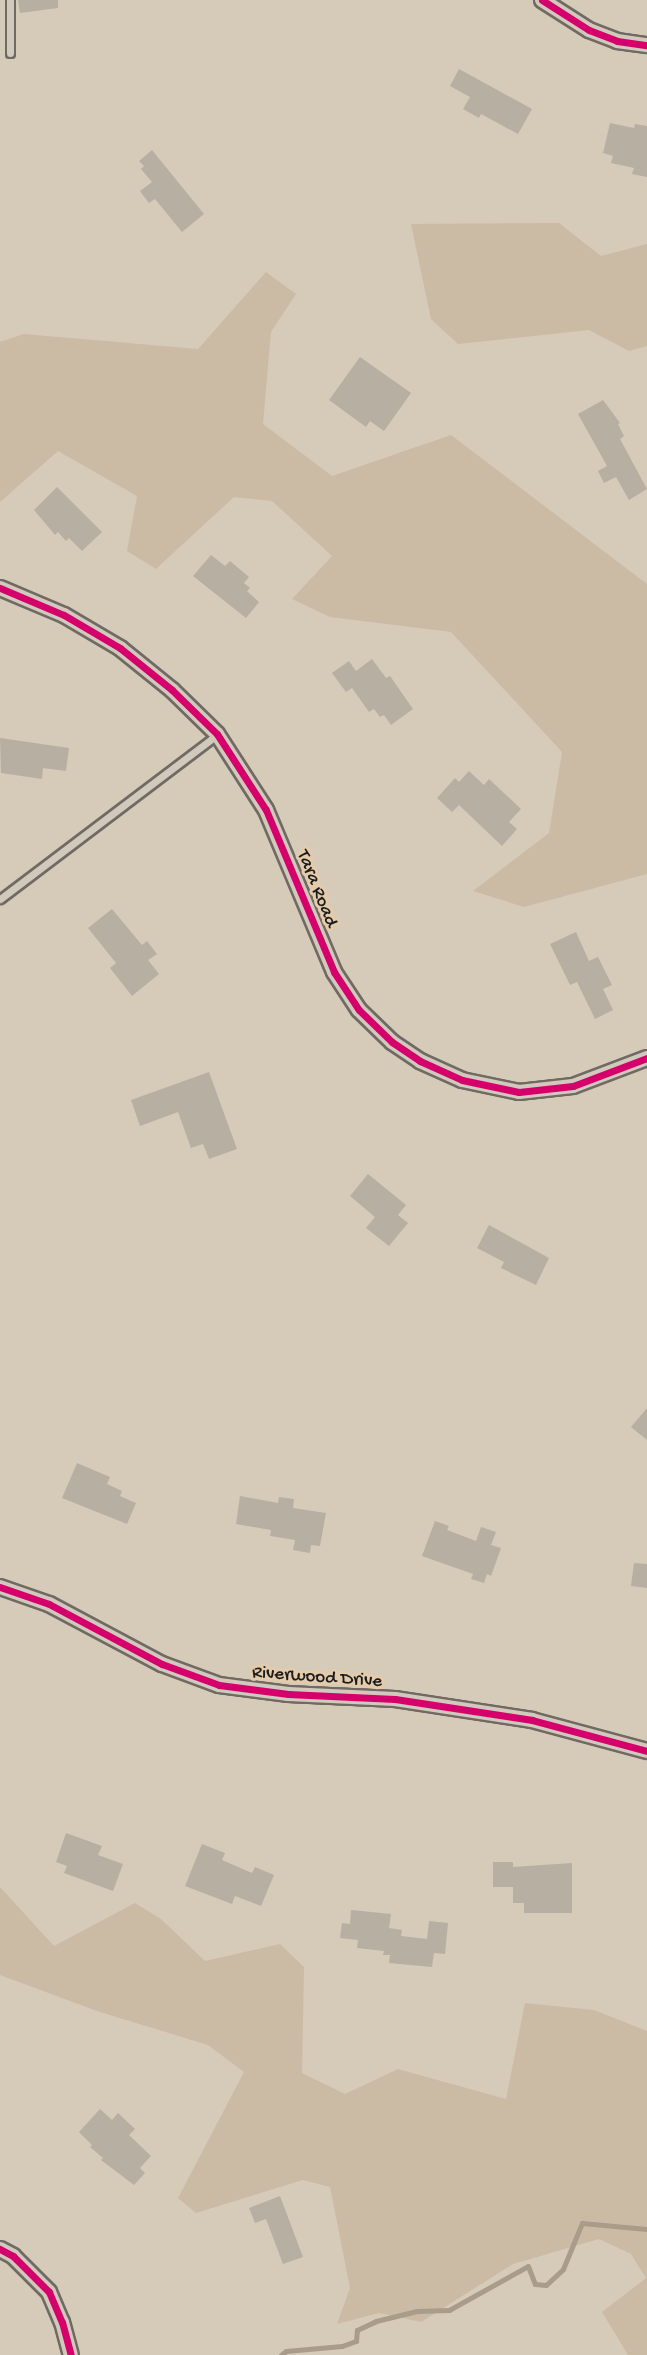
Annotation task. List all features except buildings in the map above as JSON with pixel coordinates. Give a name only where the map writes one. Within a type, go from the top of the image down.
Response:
[{"type":"street","points":[[542,0],[589,30],[617,41],[647,45]]},
{"type":"street","name":"Tara Road","points":[[0,589],[64,615],[120,648],[172,690],[218,734],[266,810],[334,972],[359,1010],[392,1042],[420,1061],[463,1080],[519,1092],[573,1086],[647,1058]]},
{"type":"street","name":"Riverwood Drive","points":[[0,1587],[49,1604],[162,1664],[219,1685],[288,1694],[395,1699],[532,1720],[647,1751]]},
{"type":"street","points":[[0,2249],[13,2256],[48,2292],[62,2322],[71,2355]]},
{"type":"lane","points":[[10,0],[10,53]]},
{"type":"lane","points":[[0,899],[218,734]]},
{"type":"shaded area","points":[[559,223],[601,256],[647,244],[647,346],[629,351],[589,330],[458,344],[431,319],[411,224]]},
{"type":"shaded area","points":[[266,272],[296,294],[271,332],[263,424],[332,476],[451,435],[647,584],[647,874],[524,907],[473,891],[549,833],[562,752],[451,632],[330,617],[292,599],[332,556],[272,501],[234,497],[156,569],[127,551],[137,496],[58,451],[0,502],[0,342],[24,334],[198,349]]},
{"type":"shaded area","points":[[0,1887],[54,1946],[135,1903],[161,1919],[205,1961],[280,1944],[304,1967],[302,2073],[345,2094],[398,2069],[506,2099],[525,2003],[594,2010],[647,2031],[647,2355],[628,2355],[602,2312],[646,2278],[631,2254],[599,2239],[513,2264],[421,2322],[379,2313],[337,2324],[350,2288],[330,2187],[303,2180],[196,2213],[178,2198],[244,2072],[208,2045],[97,2011],[0,1975]]},
{"type":"waterway","points":[[281,2355],[286,2351],[342,2346],[356,2341],[357,2330],[376,2321],[417,2311],[449,2310],[528,2266],[535,2284],[546,2285],[563,2269],[582,2223],[647,2229]]},
{"type":"cycle path","points":[[542,0],[589,30],[617,41],[647,45]]},
{"type":"cycle path","points":[[0,588],[64,615],[120,648],[172,690],[217,734],[266,810],[334,972],[359,1010],[392,1042],[420,1061],[462,1080],[519,1092],[573,1086],[647,1058]]},
{"type":"cycle path","points":[[0,1587],[49,1604],[162,1664],[219,1685],[288,1694],[395,1699],[532,1720],[647,1751]]},
{"type":"cycle path","points":[[0,2249],[13,2256],[49,2292],[62,2322],[71,2355]]}]
